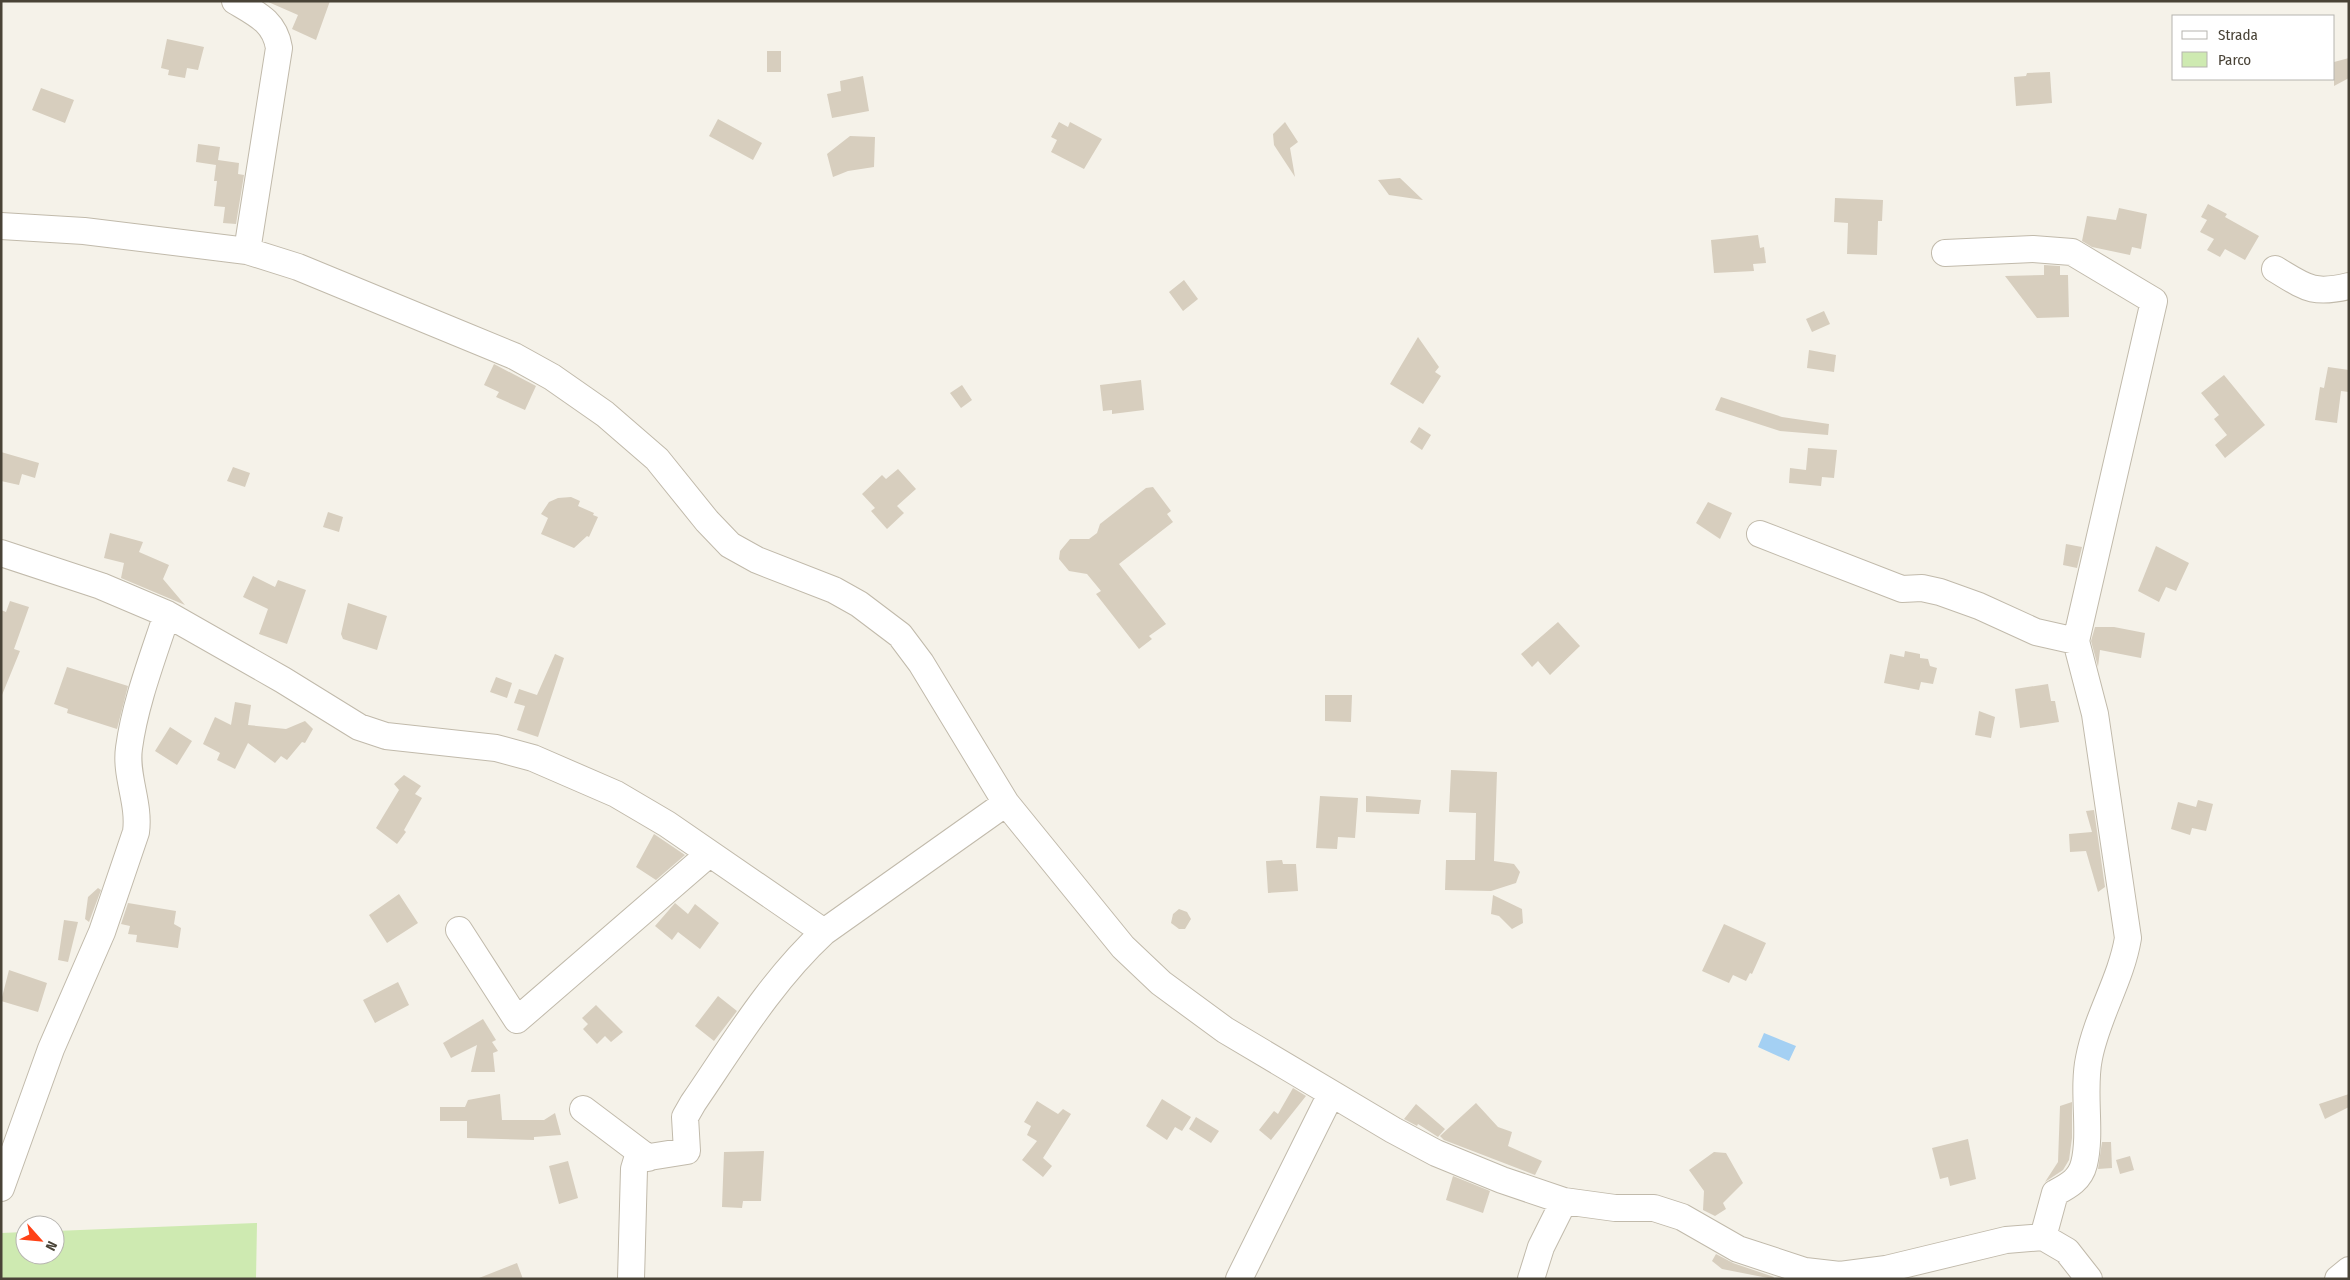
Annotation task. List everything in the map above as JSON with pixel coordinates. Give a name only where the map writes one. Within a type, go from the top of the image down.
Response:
[{"type":"street","points":[[235,1],[265,19],[277,36],[279,48],[248,251]]},
{"type":"street","points":[[1,226],[84,231],[248,251],[298,267],[514,356],[552,377],[606,414],[657,459],[730,545],[756,560],[834,590],[859,604],[900,635],[921,663],[1006,803],[1123,946],[1161,983],[1225,1030],[1392,1130],[1436,1152],[1502,1180],[1564,1201],[1615,1208],[1654,1208],[1682,1217],[1738,1248],[1805,1271],[1840,1275],[1886,1269],[2006,1240],[2043,1237],[2067,1251],[2089,1279]]},
{"type":"street","points":[[1945,253],[2033,249],[2072,252],[2154,301],[2076,641],[2095,714],[2128,938],[2122,965],[2100,1017],[2089,1058],[2084,1164],[2074,1182],[2055,1193],[2043,1237]]},
{"type":"street","points":[[2275,269],[2307,288],[2316,291],[2349,286]]},
{"type":"street","points":[[1760,534],[1902,589],[1922,588],[1940,592],[1979,606],[2036,632],[2076,641]]},
{"type":"street","points":[[1,553],[101,586],[167,614],[284,680],[359,727],[386,736],[496,748],[533,758],[616,794],[667,824],[824,932]]},
{"type":"street","points":[[1,1188],[51,1049],[102,932],[136,832],[138,818],[128,767],[129,748],[143,692],[167,614]]},
{"type":"street","points":[[631,1279],[634,1169],[637,1159],[687,1150],[686,1117],[693,1103],[762,1002],[796,958],[824,932],[1006,803]]},
{"type":"street","points":[[459,930],[517,1020],[709,854]]},
{"type":"street","points":[[1239,1279],[1331,1094]]},
{"type":"street","points":[[583,1109],[648,1158]]},
{"type":"street","points":[[1530,1279],[1541,1247],[1564,1201]]},
{"type":"street","points":[[2338,1279],[2349,1270]]},
{"type":"green space","points":[[257,1223],[256,1279],[1,1279],[1,1233],[15,1232],[15,1265],[65,1265],[65,1231]]},
{"type":"water","points":[[1764,1033],[1796,1046],[1789,1061],[1758,1047]]},
{"type":"building","points":[[266,1],[330,1],[316,40],[292,29],[298,15]]},
{"type":"building","points":[[167,39],[204,47],[198,70],[187,68],[185,78],[168,75],[169,70],[161,68]]},
{"type":"building","points":[[767,51],[781,51],[781,72],[767,72]]},
{"type":"building","points":[[2349,58],[2349,78],[2334,86],[2335,80],[2335,62]]},
{"type":"building","points":[[2050,72],[2052,103],[2016,106],[2014,77],[2026,76],[2027,73]]},
{"type":"building","points":[[863,76],[869,111],[832,118],[827,94],[841,91],[840,81]]},
{"type":"building","points":[[41,88],[74,100],[65,123],[32,110]]},
{"type":"building","points":[[718,119],[762,143],[753,160],[709,136]]},
{"type":"building","points":[[1059,122],[1068,127],[1070,122],[1102,139],[1084,169],[1051,152],[1057,140],[1051,137]]},
{"type":"building","points":[[1285,122],[1298,142],[1290,148],[1295,177],[1274,145],[1273,134]]},
{"type":"building","points":[[850,136],[875,137],[874,167],[848,171],[833,177],[827,154]]},
{"type":"building","points":[[198,144],[220,147],[218,160],[239,163],[238,174],[244,175],[236,224],[223,223],[225,207],[214,206],[217,181],[214,181],[216,165],[196,162]]},
{"type":"building","points":[[1400,178],[1423,200],[1389,195],[1378,180]]},
{"type":"building","points":[[1835,198],[1883,200],[1882,221],[1878,221],[1877,255],[1847,254],[1848,223],[1834,222]]},
{"type":"building","points":[[2208,204],[2227,214],[2225,217],[2259,236],[2245,260],[2225,249],[2220,257],[2207,250],[2214,239],[2200,232],[2207,220],[2201,217]]},
{"type":"building","points":[[2119,208],[2147,214],[2141,249],[2132,247],[2130,255],[2092,247],[2082,241],[2087,216],[2116,220]]},
{"type":"building","points":[[1758,235],[1760,248],[1764,247],[1766,263],[1753,264],[1754,271],[1714,273],[1711,240]]},
{"type":"building","points":[[2044,265],[2060,266],[2060,275],[2068,275],[2069,317],[2037,318],[2005,276],[2044,275]]},
{"type":"building","points":[[1184,280],[1198,299],[1183,311],[1169,292]]},
{"type":"building","points":[[1824,311],[1830,324],[1812,332],[1806,319]]},
{"type":"building","points":[[1418,337],[1439,367],[1435,372],[1441,376],[1423,404],[1390,384]]},
{"type":"building","points":[[1809,350],[1836,355],[1834,372],[1807,368]]},
{"type":"building","points":[[494,364],[536,386],[525,410],[496,397],[499,392],[484,385]]},
{"type":"building","points":[[2328,367],[2349,370],[2349,392],[2341,391],[2337,423],[2315,420],[2320,387],[2324,388]]},
{"type":"building","points":[[2224,375],[2265,425],[2225,458],[2215,445],[2227,435],[2214,419],[2219,415],[2201,393]]},
{"type":"building","points":[[1141,380],[1144,410],[1112,414],[1112,410],[1103,411],[1100,385]]},
{"type":"building","points":[[962,385],[972,400],[961,408],[950,393]]},
{"type":"building","points":[[1721,397],[1782,417],[1829,424],[1828,435],[1780,431],[1715,410]]},
{"type":"building","points":[[1419,427],[1431,435],[1422,450],[1410,442]]},
{"type":"building","points":[[1808,448],[1837,450],[1834,478],[1822,477],[1821,486],[1789,483],[1790,468],[1806,470]]},
{"type":"building","points":[[1,452],[39,463],[35,478],[22,474],[19,485],[1,481]]},
{"type":"building","points":[[233,467],[250,473],[245,487],[227,481]]},
{"type":"building","points":[[898,469],[916,489],[897,506],[904,513],[887,529],[871,511],[875,508],[862,494],[882,475],[886,479]]},
{"type":"building","points":[[1153,487],[1171,511],[1167,514],[1173,522],[1119,564],[1166,624],[1149,636],[1152,639],[1139,649],[1096,594],[1101,591],[1087,574],[1069,571],[1059,559],[1060,551],[1070,539],[1089,539],[1097,533],[1100,524],[1146,488]]},
{"type":"building","points":[[571,497],[580,501],[578,506],[594,513],[593,515],[598,517],[589,537],[587,536],[574,548],[541,534],[548,518],[541,514],[549,502],[558,498]]},
{"type":"building","points":[[1708,502],[1732,513],[1720,539],[1696,523]]},
{"type":"building","points":[[328,512],[343,517],[339,532],[323,527]]},
{"type":"building","points":[[110,533],[143,542],[139,552],[169,565],[163,579],[185,605],[121,578],[124,563],[104,558]]},
{"type":"building","points":[[2066,544],[2082,547],[2077,568],[2063,565]]},
{"type":"building","points":[[2156,546],[2189,563],[2176,591],[2166,587],[2159,602],[2138,591]]},
{"type":"building","points":[[253,576],[275,587],[278,580],[306,590],[287,644],[259,634],[268,609],[243,597]]},
{"type":"building","points":[[10,601],[29,607],[14,649],[20,651],[2,695],[1,610],[6,612]]},
{"type":"building","points":[[348,603],[387,616],[377,650],[343,639],[341,634]]},
{"type":"building","points":[[1558,622],[1580,646],[1550,675],[1538,661],[1532,667],[1521,654]]},
{"type":"building","points":[[2095,627],[2114,627],[2145,633],[2141,658],[2100,650],[2098,667],[2091,641]]},
{"type":"building","points":[[1905,651],[1920,654],[1920,658],[1928,659],[1930,666],[1937,668],[1933,684],[1921,682],[1919,690],[1884,683],[1890,654],[1904,657]]},
{"type":"building","points":[[555,654],[564,658],[538,737],[517,730],[525,706],[514,703],[519,689],[537,695]]},
{"type":"building","points":[[67,667],[128,686],[117,729],[67,713],[68,709],[54,704]]},
{"type":"building","points":[[496,677],[512,683],[507,698],[490,692]]},
{"type":"building","points":[[2048,684],[2051,701],[2055,701],[2059,722],[2020,728],[2015,689]]},
{"type":"building","points":[[1325,695],[1352,695],[1351,722],[1325,721]]},
{"type":"building","points":[[235,702],[251,705],[248,725],[286,729],[305,721],[313,729],[305,743],[302,742],[287,760],[281,756],[275,763],[248,743],[235,769],[217,760],[220,753],[203,744],[215,717],[231,725]]},
{"type":"building","points":[[1979,711],[1995,717],[1991,738],[1975,735]]},
{"type":"building","points":[[170,727],[192,741],[177,765],[155,751]]},
{"type":"building","points":[[1451,770],[1497,772],[1494,861],[1514,864],[1520,872],[1516,883],[1491,891],[1445,890],[1446,860],[1475,860],[1476,813],[1449,812]]},
{"type":"building","points":[[404,775],[421,786],[415,794],[422,798],[404,830],[406,832],[397,844],[376,828],[399,790],[394,784]]},
{"type":"building","points":[[1320,796],[1358,798],[1355,838],[1338,837],[1337,849],[1316,848]]},
{"type":"building","points":[[1366,796],[1421,800],[1419,814],[1366,812]]},
{"type":"building","points":[[2198,800],[2213,804],[2206,831],[2192,828],[2190,835],[2171,829],[2178,802],[2196,807]]},
{"type":"building","points":[[2094,810],[2105,887],[2098,892],[2086,851],[2070,852],[2069,834],[2092,832],[2086,811]]},
{"type":"building","points":[[654,834],[685,855],[656,880],[636,867]]},
{"type":"building","points":[[1282,860],[1283,864],[1296,864],[1298,891],[1268,893],[1266,861]]},
{"type":"building","points":[[98,888],[101,890],[89,922],[85,919],[88,897]]},
{"type":"building","points":[[399,894],[418,923],[387,943],[369,915]]},
{"type":"building","points":[[1493,895],[1522,909],[1523,923],[1512,929],[1499,916],[1491,914]]},
{"type":"building","points":[[128,903],[176,911],[174,924],[181,928],[178,948],[136,942],[137,935],[128,934],[130,926],[121,924]]},
{"type":"building","points":[[675,903],[688,914],[695,904],[719,923],[700,949],[678,932],[672,940],[655,926]]},
{"type":"building","points":[[1179,909],[1187,912],[1191,919],[1185,929],[1179,929],[1171,923],[1173,914]]},
{"type":"building","points":[[64,920],[78,922],[68,962],[58,960]]},
{"type":"building","points":[[1724,924],[1766,943],[1752,974],[1750,973],[1746,981],[1733,975],[1729,983],[1702,971]]},
{"type":"building","points":[[9,970],[47,983],[38,1012],[1,1001]]},
{"type":"building","points":[[398,982],[409,1005],[375,1023],[363,1000]]},
{"type":"building","points":[[718,996],[737,1011],[714,1041],[695,1026]]},
{"type":"building","points":[[596,1005],[623,1032],[611,1042],[605,1036],[597,1044],[583,1029],[588,1024],[582,1018]]},
{"type":"building","points":[[483,1019],[496,1040],[492,1042],[498,1051],[493,1053],[495,1072],[471,1072],[477,1045],[451,1058],[443,1043]]},
{"type":"building","points":[[1293,1088],[1306,1096],[1271,1140],[1259,1130],[1274,1111],[1278,1114]]},
{"type":"building","points":[[500,1094],[502,1120],[544,1120],[555,1113],[561,1135],[534,1137],[534,1140],[467,1138],[467,1121],[440,1121],[440,1107],[465,1107],[468,1100]]},
{"type":"building","points":[[2349,1094],[2349,1107],[2325,1119],[2319,1104]]},
{"type":"building","points":[[1162,1099],[1191,1117],[1182,1131],[1175,1127],[1167,1140],[1146,1126]]},
{"type":"building","points":[[1037,1101],[1058,1114],[1063,1109],[1071,1114],[1043,1158],[1052,1166],[1043,1177],[1022,1160],[1037,1141],[1027,1135],[1031,1126],[1024,1122]]},
{"type":"building","points":[[2072,1102],[2072,1138],[2069,1160],[2063,1170],[2045,1182],[2058,1162],[2060,1106]]},
{"type":"building","points":[[1476,1103],[1498,1127],[1512,1132],[1508,1146],[1542,1161],[1535,1175],[1444,1140],[1440,1136]]},
{"type":"building","points":[[1416,1104],[1445,1129],[1438,1137],[1418,1124],[1417,1126],[1404,1119]]},
{"type":"building","points":[[1196,1117],[1219,1131],[1211,1143],[1189,1129]]},
{"type":"building","points":[[1968,1139],[1976,1179],[1950,1186],[1948,1177],[1940,1179],[1932,1148]]},
{"type":"building","points":[[2102,1142],[2111,1142],[2112,1168],[2098,1169]]},
{"type":"building","points":[[764,1151],[761,1201],[743,1201],[742,1208],[722,1207],[724,1152]]},
{"type":"building","points":[[1714,1152],[1726,1153],[1743,1183],[1723,1203],[1726,1209],[1715,1216],[1703,1210],[1704,1191],[1689,1170]]},
{"type":"building","points":[[2130,1156],[2134,1170],[2120,1174],[2116,1160]]},
{"type":"building","points":[[568,1161],[578,1198],[559,1204],[549,1166]]},
{"type":"building","points":[[1453,1176],[1490,1191],[1483,1213],[1446,1200]]},
{"type":"building","points":[[1716,1254],[1733,1263],[1774,1277],[1773,1279],[1722,1269],[1712,1261]]},
{"type":"building","points":[[517,1263],[523,1279],[479,1279],[479,1278]]}]
